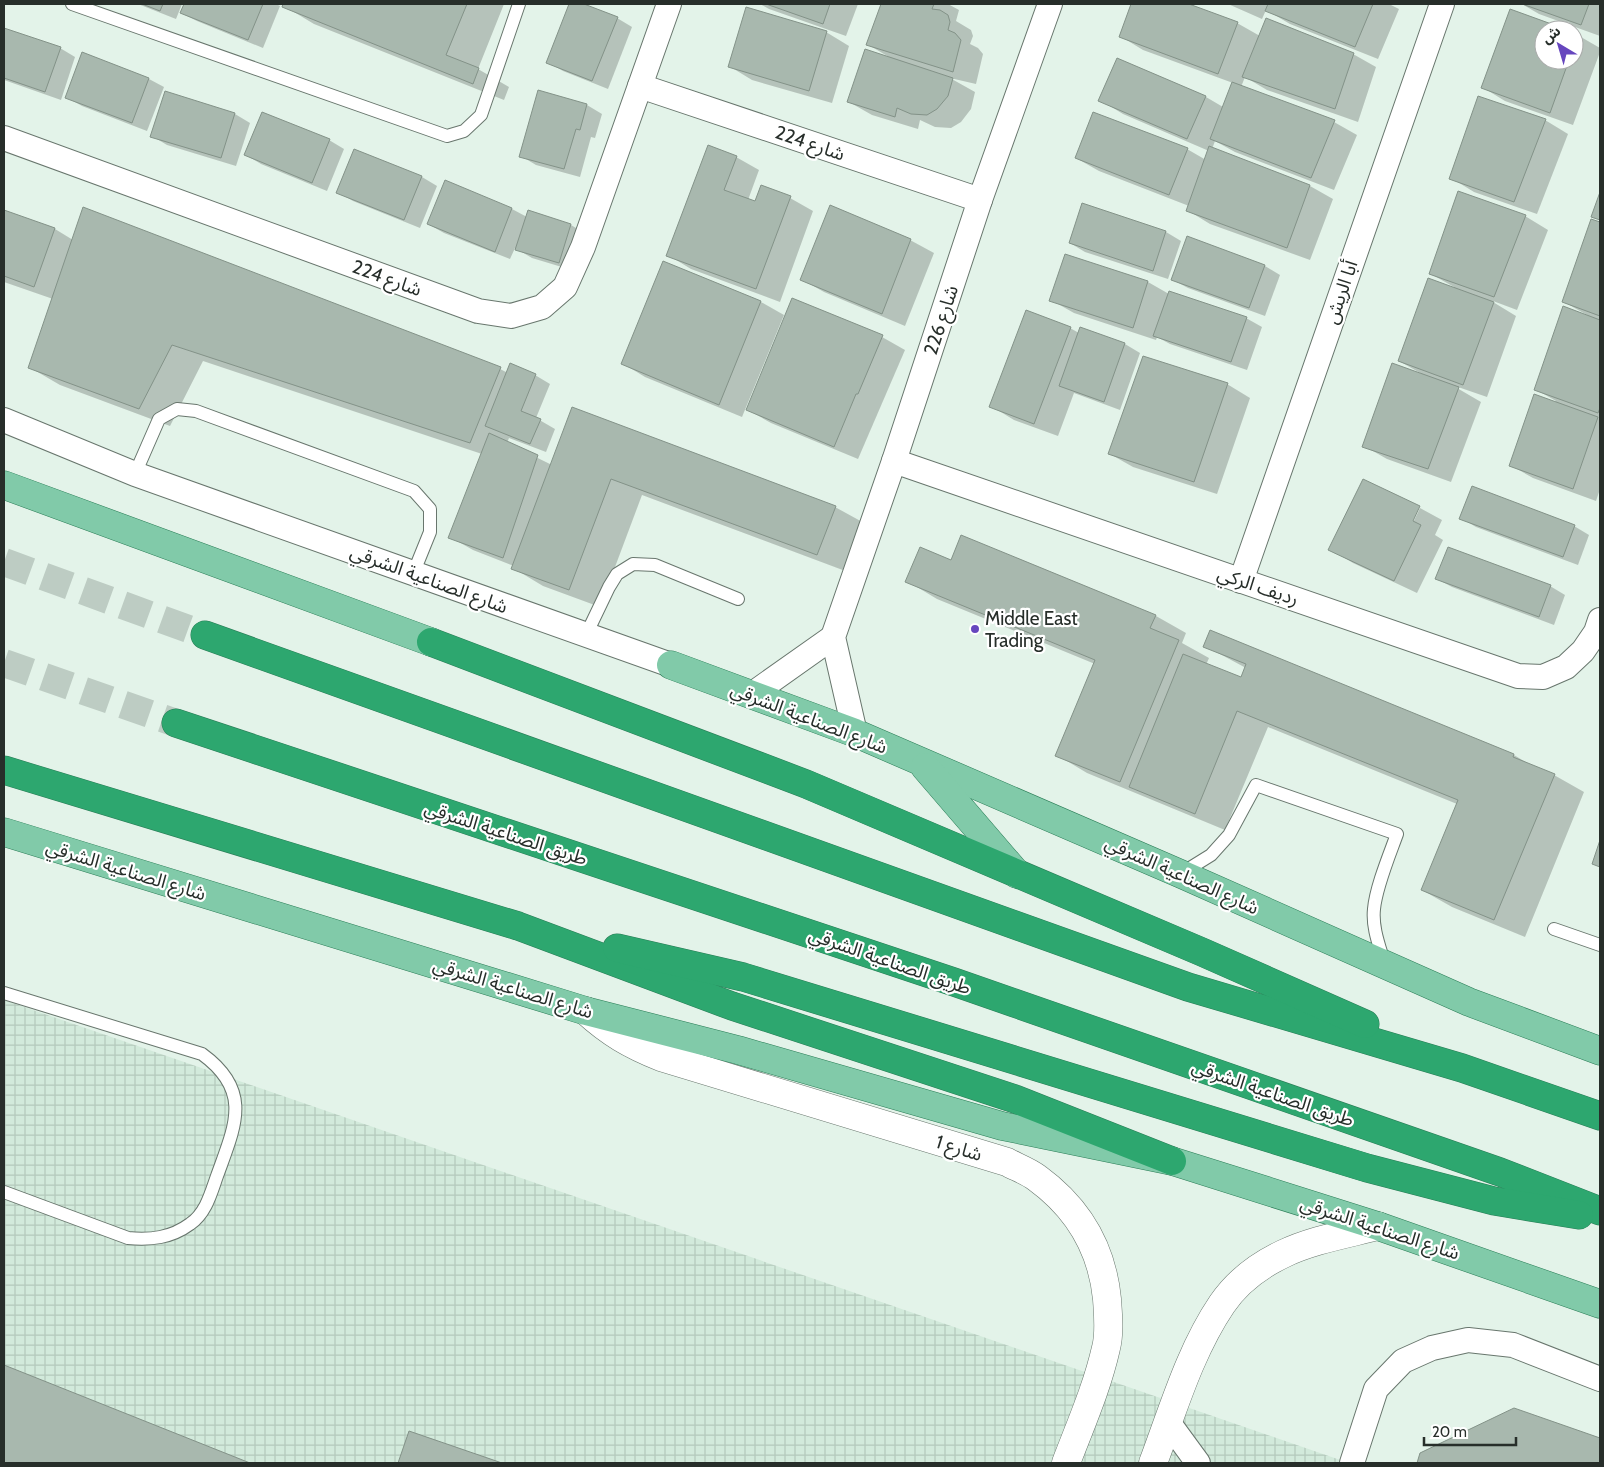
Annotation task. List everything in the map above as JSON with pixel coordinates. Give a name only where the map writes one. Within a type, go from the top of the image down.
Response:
[{"type":"highway","points":[[205,634],[1188,987],[1462,1068],[1600,1116]]},
{"type":"highway","points":[[431,642],[806,784],[1202,952],[1462,1068]]},
{"type":"highway","name":"طريق الصناعية الشرقي","points":[[176,723],[963,985],[1500,1172],[1600,1211]]},
{"type":"highway","points":[[4,770],[518,926],[732,1006],[1015,1100],[1172,1161]]},
{"type":"highway","points":[[518,926],[743,977],[1367,1168],[1494,1201],[1600,1219]]},
{"type":"main road","points":[[4,485],[431,642]]},
{"type":"main road","name":"شارع الصناعية الشرقي","points":[[671,666],[855,733],[1181,874],[1469,1002],[1600,1051]]},
{"type":"main road","points":[[920,761],[1017,874]]},
{"type":"main road","name":"شارع الصناعية الشرقي","points":[[4,832],[586,1011],[738,1050],[1002,1126],[1172,1161],[1378,1226],[1600,1304]]},
{"type":"street","name":"شارع 224","points":[[4,138],[478,311],[511,316],[542,307],[565,287],[583,247],[669,4]]},
{"type":"street","name":"شارع 226","points":[[833,637],[894,461],[980,200],[1050,4]]},
{"type":"street","name":"أبا الريش","points":[[1241,580],[1442,4]]},
{"type":"street","name":"شارع 224","points":[[640,86],[980,200]]},
{"type":"street","name":"شارع الصناعية الشرقي","points":[[4,420],[135,474],[671,666]]},
{"type":"street","name":"رديف الركي","points":[[894,461],[1518,676],[1543,677],[1566,667],[1584,651],[1596,632],[1600,620]]},
{"type":"street","points":[[752,695],[833,637],[855,733]]},
{"type":"street","name":"شارع 1","points":[[586,1011],[603,1027],[620,1038],[661,1057],[1006,1162],[1036,1176],[1060,1197],[1081,1222],[1096,1250],[1105,1281],[1108,1313],[1107,1346],[1097,1381],[1066,1463]]},
{"type":"street","points":[[1153,1463],[1204,1334],[1223,1302],[1246,1277],[1284,1254],[1321,1240],[1378,1226]]},
{"type":"street","points":[[1352,1463],[1376,1389],[1403,1361],[1432,1348],[1468,1340],[1513,1345],[1600,1379]]},
{"type":"street","points":[[1168,1422],[1198,1463]]},
{"type":"lane","points":[[72,4],[447,136],[464,131],[481,115],[519,4]]},
{"type":"lane","points":[[135,474],[160,419],[177,409],[196,410],[414,491],[430,509],[430,532],[413,574]]},
{"type":"lane","points":[[586,636],[617,574],[633,564],[655,565],[738,599]]},
{"type":"lane","points":[[1181,874],[1211,855],[1229,835],[1256,785],[1397,834],[1382,876],[1374,909],[1375,930],[1385,964]]},
{"type":"lane","points":[[1554,929],[1600,945]]},
{"type":"lane","points":[[4,993],[202,1054],[223,1072],[230,1084],[235,1100],[236,1116],[233,1133],[202,1214],[185,1228],[162,1238],[128,1238],[4,1192]]},
{"type":"shaded area","points":[[4,1000],[1349,1463],[4,1463]]},
{"type":"building","points":[[142,4],[163,4],[160,11]]},
{"type":"building","points":[[184,4],[263,4],[248,40],[180,13]]},
{"type":"building","points":[[283,4],[467,4],[446,55],[479,68],[473,84],[282,7]]},
{"type":"building","points":[[569,4],[584,4],[618,17],[592,81],[546,63]]},
{"type":"building","points":[[766,4],[830,4],[823,24]]},
{"type":"building","points":[[881,4],[934,4],[932,9],[940,10],[948,15],[950,22],[948,30],[955,33],[961,40],[953,72],[866,45]]},
{"type":"building","points":[[1131,4],[1189,4],[1238,22],[1218,74],[1119,37]]},
{"type":"building","points":[[1268,4],[1373,4],[1355,47],[1265,11]]},
{"type":"building","points":[[1522,4],[1589,4],[1583,20],[1567,20]]},
{"type":"building","points":[[746,7],[827,31],[809,91],[728,67]]},
{"type":"building","points":[[1510,9],[1540,20],[1534,20],[1534,70],[1565,70],[1550,113],[1481,88]]},
{"type":"building","points":[[1266,18],[1354,53],[1335,109],[1242,77]]},
{"type":"building","points":[[4,28],[61,47],[45,92],[4,78]]},
{"type":"building","points":[[865,49],[953,78],[948,96],[937,109],[927,115],[911,114],[897,108],[895,117],[847,102]]},
{"type":"building","points":[[82,52],[149,78],[132,123],[65,98]]},
{"type":"building","points":[[1117,58],[1206,96],[1187,139],[1098,101]]},
{"type":"building","points":[[1232,82],[1335,120],[1311,178],[1210,139]]},
{"type":"building","points":[[538,90],[587,104],[580,130],[576,129],[564,169],[519,157]]},
{"type":"building","points":[[165,91],[235,113],[221,158],[150,137]]},
{"type":"building","points":[[1478,96],[1546,119],[1514,202],[1449,179]]},
{"type":"building","points":[[262,112],[330,139],[312,183],[244,155]]},
{"type":"building","points":[[1093,112],[1188,148],[1169,195],[1075,158]]},
{"type":"building","points":[[708,145],[737,156],[724,190],[755,201],[761,185],[791,196],[756,289],[666,256]]},
{"type":"building","points":[[1209,146],[1310,185],[1287,248],[1186,211]]},
{"type":"building","points":[[354,149],[422,176],[404,220],[336,193]]},
{"type":"building","points":[[445,180],[512,208],[495,252],[427,224]]},
{"type":"building","points":[[1458,191],[1526,215],[1494,297],[1429,274]]},
{"type":"building","points":[[1600,192],[1600,220],[1591,217]]},
{"type":"building","points":[[1082,203],[1166,231],[1153,271],[1069,243]]},
{"type":"building","points":[[830,205],[911,239],[882,314],[800,280]]},
{"type":"building","points":[[83,207],[501,367],[470,443],[172,345],[139,409],[28,368]]},
{"type":"building","points":[[4,210],[55,228],[34,287],[4,276]]},
{"type":"building","points":[[528,210],[571,224],[559,263],[515,250]]},
{"type":"building","points":[[1591,219],[1600,222],[1600,316],[1562,302]]},
{"type":"building","points":[[1187,236],[1265,265],[1249,308],[1171,280]]},
{"type":"building","points":[[1065,254],[1148,281],[1133,328],[1049,301]]},
{"type":"building","points":[[663,261],[761,301],[719,405],[621,364]]},
{"type":"building","points":[[1428,278],[1494,302],[1463,385],[1398,361]]},
{"type":"building","points":[[1169,291],[1247,317],[1231,362],[1153,336]]},
{"type":"building","points":[[792,298],[883,335],[834,447],[746,410]]},
{"type":"building","points":[[1563,306],[1600,320],[1600,408],[1598,413],[1534,390]]},
{"type":"building","points":[[1026,310],[1071,327],[1034,424],[989,407]]},
{"type":"building","points":[[1080,327],[1125,343],[1104,402],[1059,386]]},
{"type":"building","points":[[1143,356],[1228,383],[1194,482],[1108,454]]},
{"type":"building","points":[[510,363],[536,374],[521,411],[541,419],[530,444],[485,426]]},
{"type":"building","points":[[1392,363],[1459,387],[1428,469],[1362,447]]},
{"type":"building","points":[[1534,394],[1598,417],[1573,489],[1509,466]]},
{"type":"building","points":[[572,407],[836,506],[817,555],[611,479],[569,590],[511,569]]},
{"type":"building","points":[[489,433],[538,455],[503,558],[448,538]]},
{"type":"building","points":[[1363,479],[1420,506],[1413,521],[1421,525],[1394,581],[1328,550]]},
{"type":"building","points":[[1472,486],[1575,525],[1563,557],[1459,519]]},
{"type":"building","points":[[961,535],[1156,615],[1150,628],[1179,640],[1120,782],[1055,756],[1095,660],[905,582],[920,547],[951,560]]},
{"type":"building","points":[[1448,547],[1551,585],[1539,617],[1435,579]]},
{"type":"building","points":[[1210,630],[1514,754],[1513,757],[1555,774],[1494,920],[1421,890],[1458,800],[1237,711],[1195,814],[1129,787],[1183,654],[1241,677],[1246,664],[1203,647]]},
{"type":"building","points":[[1600,840],[1600,867],[1592,864]]},
{"type":"building","points":[[4,1365],[250,1463],[4,1463]]},
{"type":"building","points":[[1514,1408],[1600,1438],[1600,1463],[1417,1463],[1420,1453]]},
{"type":"building","points":[[409,1431],[502,1463],[398,1463]]},
{"type":"tunnel","points":[[4,562],[205,635]]},
{"type":"tunnel","points":[[4,663],[176,723]]},
{"type":"place","name":"Middle East Trading","points":[[975,629]]}]
